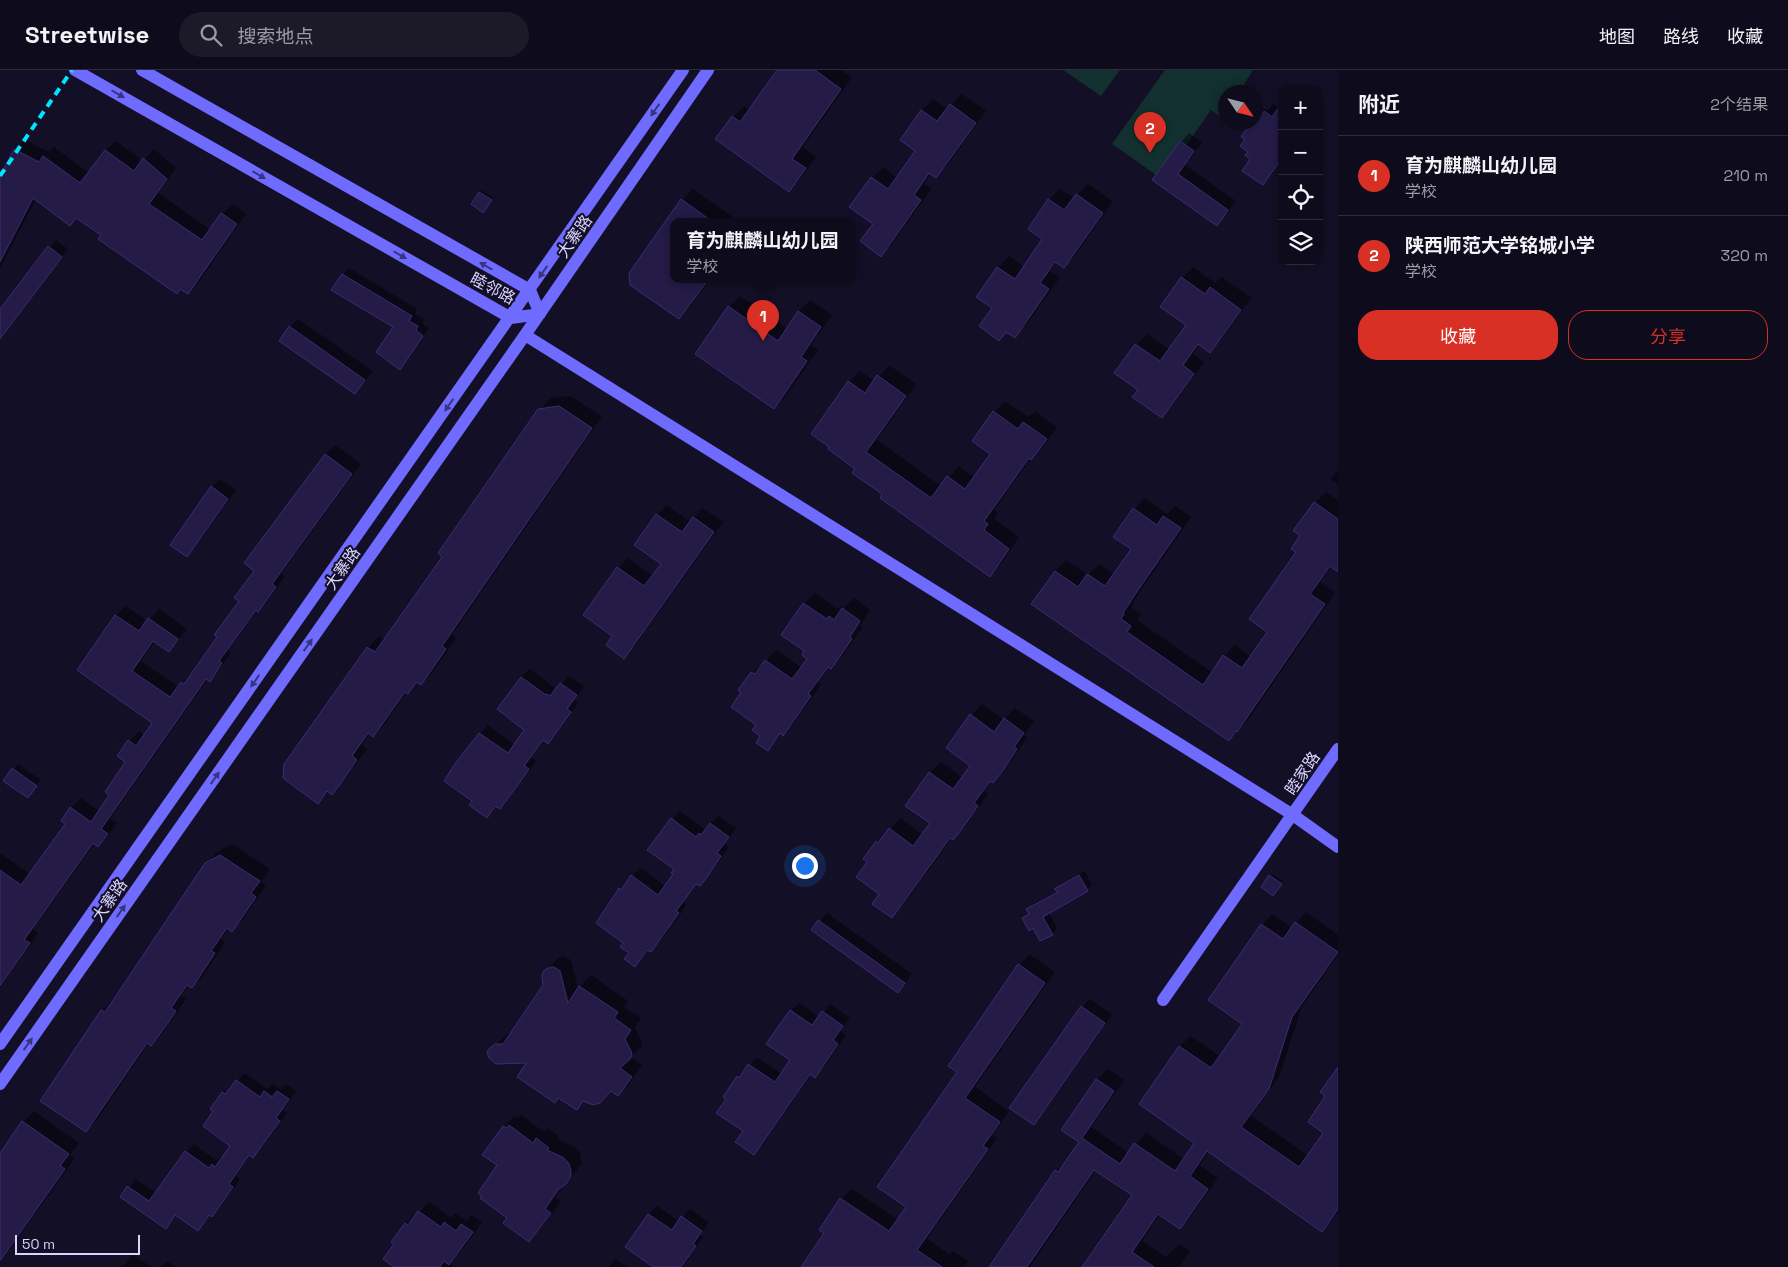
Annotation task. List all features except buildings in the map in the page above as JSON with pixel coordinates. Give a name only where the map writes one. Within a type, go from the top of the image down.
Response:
[{"type":"main road","name":"睦邻路","points":[[75,70],[511,318],[540,314],[530,290],[142,70]]},
{"type":"main road","name":"大寨路","points":[[0,1044],[511,318],[683,70]]},
{"type":"main road","name":"大寨路","points":[[0,1084],[525,336],[708,70]]},
{"type":"main road","points":[[525,336],[1293,815],[1338,847]]},
{"type":"main road","name":"睦家路","points":[[1163,1000],[1338,749]]},
{"type":"green space","points":[[1063,70],[1120,70],[1101,96]]},
{"type":"green space","points":[[1165,70],[1253,70],[1243,85],[1218,85],[1218,115],[1211,110],[1162,179],[1112,144]]},
{"type":"railway","points":[[0,176],[72,70]]},
{"type":"place","name":"陕西师范大学铭城小学","points":[[1150,153]]},
{"type":"place","name":"育为麒麟山幼儿园","points":[[763,341]]}]
